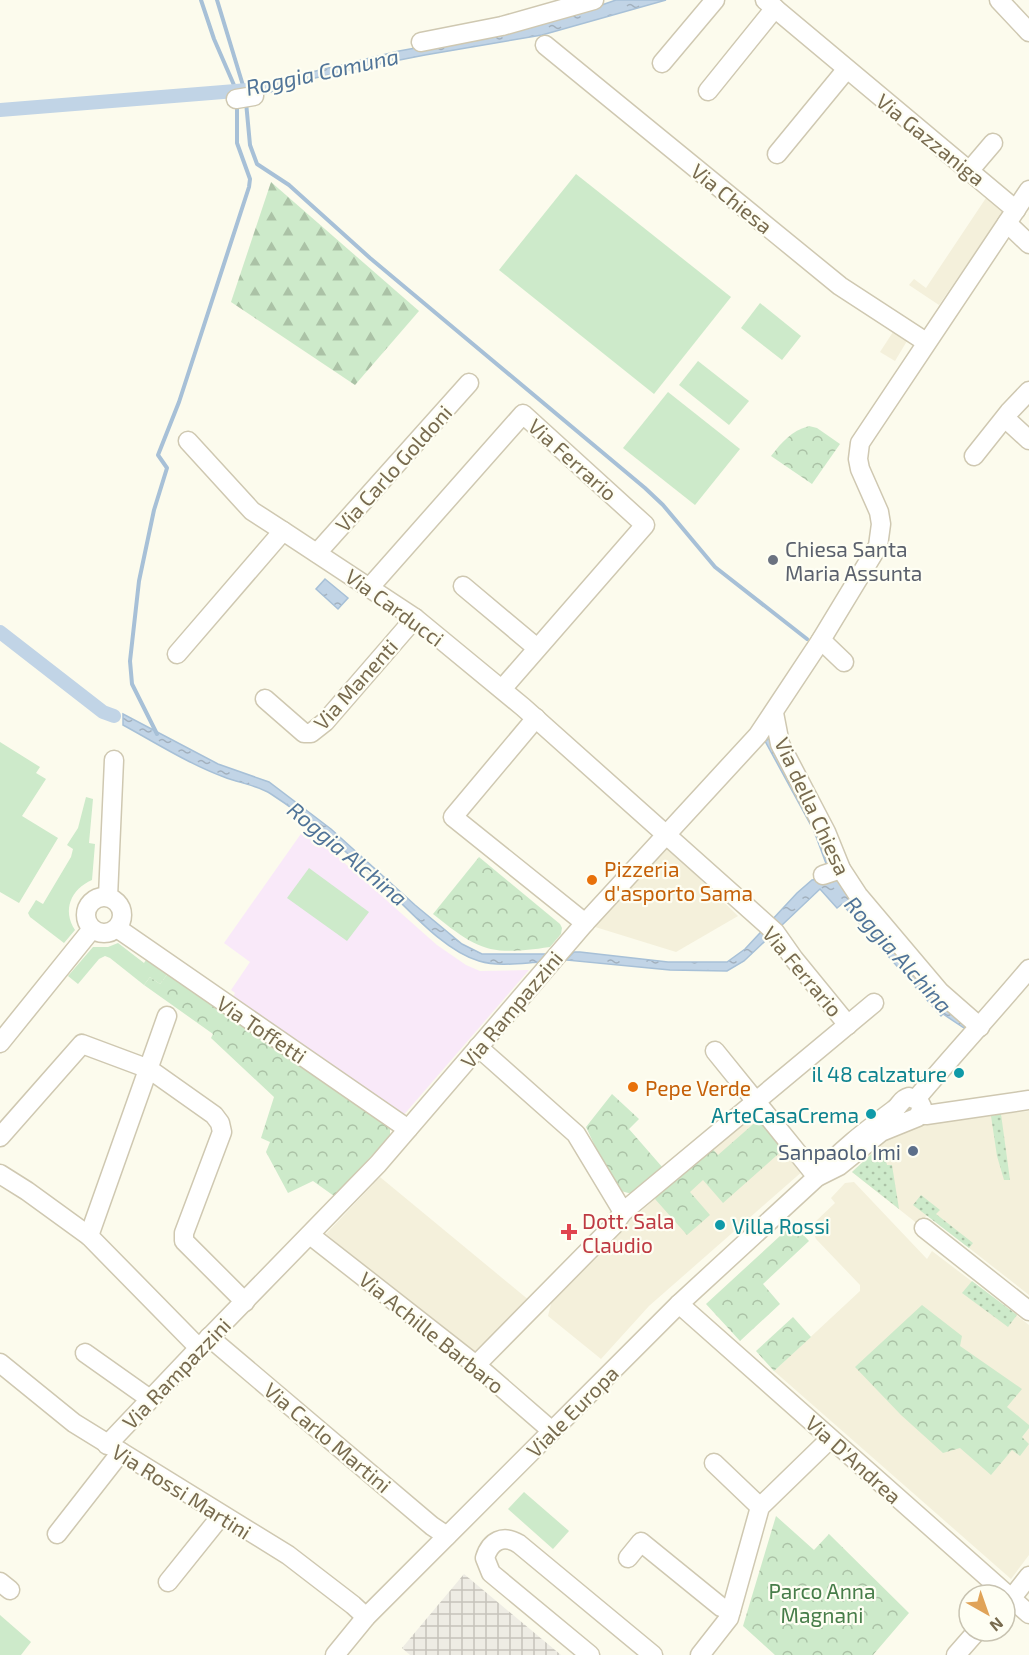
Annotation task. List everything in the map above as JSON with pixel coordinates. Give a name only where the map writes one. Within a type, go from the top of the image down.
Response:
[{"type":"street","points":[[421,42],[502,26],[594,0]]},
{"type":"street","points":[[662,63],[715,0]]},
{"type":"street","points":[[999,0],[1029,32]]},
{"type":"street","points":[[708,91],[770,4]]},
{"type":"street","name":"Via Gazzaniga","points":[[770,4],[846,70],[970,170],[1011,217],[1029,244]]},
{"type":"street","name":"Via Chiesa","points":[[545,45],[840,286],[926,342]]},
{"type":"street","points":[[777,154],[846,70]]},
{"type":"street","points":[[970,170],[993,143]]},
{"type":"street","points":[[774,713],[874,555],[881,536],[879,512],[858,459],[860,443],[1029,190]]},
{"type":"street","name":"Via Carlo Goldoni","points":[[317,553],[469,383]]},
{"type":"street","points":[[974,456],[1029,392]]},
{"type":"street","name":"Via Ferrario","points":[[370,587],[523,414],[645,525],[502,689],[766,924],[781,939],[794,959],[848,1025]]},
{"type":"street","points":[[1005,418],[1029,440]]},
{"type":"street","name":"Via Carducci","points":[[188,441],[252,511],[415,618],[502,689]]},
{"type":"street","points":[[177,654],[283,531]]},
{"type":"street","points":[[463,586],[537,648]]},
{"type":"street","name":"Via Manenti","points":[[265,699],[304,733],[317,730],[415,618]]},
{"type":"street","points":[[821,640],[844,662]]},
{"type":"street","name":"Via della Chiesa","points":[[774,713],[780,744],[814,824],[858,895],[940,992],[980,1028]]},
{"type":"street","name":"Via Rampazzini","points":[[57,1534],[150,1399],[310,1235],[408,1129],[585,923],[758,735],[774,713]]},
{"type":"street","points":[[536,718],[453,817],[585,923]]},
{"type":"street","points":[[108,897],[114,760]]},
{"type":"street","points":[[823,875],[841,869]]},
{"type":"street","points":[[96,898],[113,898],[121,907],[122,918],[117,928],[108,933],[92,929],[86,919],[88,907],[96,898]]},
{"type":"street","name":"Via Toffetti","points":[[117,928],[408,1129]]},
{"type":"street","points":[[2,1036],[92,929]]},
{"type":"street","points":[[1029,969],[1022,991],[951,1057],[911,1110],[926,1115],[1029,1100]]},
{"type":"street","points":[[476,1365],[613,1226],[622,1212],[874,1003]]},
{"type":"street","points":[[89,1236],[167,1016]]},
{"type":"street","points":[[0,1137],[82,1044],[149,1069]]},
{"type":"street","points":[[478,1047],[576,1134],[622,1212]]},
{"type":"street","points":[[715,1051],[817,1177]]},
{"type":"street","name":"Via Rampazzini","points":[[149,1069],[204,1108],[220,1123],[222,1132],[184,1233],[184,1241],[245,1302]]},
{"type":"street","name":"Viale Europa","points":[[336,1655],[366,1617],[679,1304],[817,1177],[839,1166],[911,1110]]},
{"type":"street","name":"Via Carlo Martini","points":[[0,1174],[89,1236],[204,1342],[447,1536]]},
{"type":"street","points":[[924,1228],[1029,1311]]},
{"type":"street","name":"Via Achille Barbaro","points":[[310,1235],[476,1365],[552,1431]]},
{"type":"street","name":"Via D'Andrea","points":[[679,1304],[989,1583]]},
{"type":"street","points":[[85,1353],[150,1399]]},
{"type":"street","name":"Via Rossi Martini","points":[[0,1363],[74,1423],[288,1556],[354,1605],[366,1617]]},
{"type":"street","points":[[700,1655],[729,1618],[760,1507],[830,1439]]},
{"type":"street","points":[[714,1463],[760,1507]]},
{"type":"street","points":[[168,1582],[221,1516]]},
{"type":"street","points":[[590,1655],[491,1573],[485,1558],[491,1545],[498,1540],[506,1539],[519,1544],[653,1655]]},
{"type":"street","points":[[628,1558],[641,1542],[731,1611]]},
{"type":"street","points":[[1017,1590],[1029,1576]]},
{"type":"street","points":[[956,1655],[966,1643]]},
{"type":"shaded area","points":[[988,195],[1005,209],[939,305],[909,285],[914,279],[926,288]]},
{"type":"shaded area","points":[[893,332],[907,341],[895,361],[880,352]]},
{"type":"shaded area","points":[[305,828],[437,945],[466,965],[480,971],[529,970],[402,1117],[233,997],[235,993],[231,990],[250,962],[224,943]]},
{"type":"shaded area","points":[[666,846],[738,916],[676,952],[592,926]]},
{"type":"shaded area","points":[[752,1111],[804,1170],[649,1306],[601,1359],[548,1316],[552,1300],[575,1271],[600,1253],[632,1217]]},
{"type":"shaded area","points":[[1029,1111],[1029,1295],[927,1215],[919,1225],[852,1172],[878,1147],[874,1140],[898,1127]]},
{"type":"shaded area","points":[[380,1177],[530,1301],[475,1354],[326,1234]]},
{"type":"shaded area","points":[[854,1182],[927,1259],[932,1251],[1029,1325],[1029,1555],[1011,1579],[774,1371],[860,1291],[860,1285],[816,1239],[812,1229],[815,1222],[835,1203],[831,1198],[845,1183]]},
{"type":"shaded area","points":[[464,1574],[561,1655],[410,1655],[402,1648]]},
{"type":"green space","points":[[576,174],[731,297],[654,394],[499,270]]},
{"type":"green space","points":[[271,182],[419,311],[355,385],[231,302]]},
{"type":"green space","points":[[760,303],[801,336],[782,360],[741,328]]},
{"type":"green space","points":[[698,361],[749,401],[729,425],[679,385]]},
{"type":"green space","points":[[668,392],[740,449],[695,505],[623,448]]},
{"type":"green space","points":[[809,426],[817,428],[840,444],[812,484],[771,456],[792,434]]},
{"type":"green space","points":[[0,742],[40,767],[36,773],[46,779],[22,816],[58,838],[19,903],[0,892]]},
{"type":"green space","points":[[86,797],[93,799],[89,843],[95,844],[92,880],[79,889],[71,901],[69,915],[75,930],[64,943],[28,913],[36,900],[43,904],[71,857],[73,849],[67,845],[78,828]]},
{"type":"green space","points":[[479,857],[560,924],[561,934],[550,947],[513,951],[486,948],[462,936],[433,914]]},
{"type":"green space","points":[[309,868],[369,912],[347,941],[287,898]]},
{"type":"green space","points":[[118,943],[144,963],[148,957],[169,972],[160,984],[150,977],[144,985],[105,956],[99,959],[78,984],[68,976],[93,947],[108,947]]},
{"type":"green space","points":[[169,972],[390,1127],[390,1136],[334,1196],[313,1181],[288,1193],[266,1152],[270,1142],[261,1138],[274,1097],[211,1038],[213,1034],[144,985],[150,977],[160,984]]},
{"type":"green space","points":[[612,1094],[639,1119],[629,1129],[663,1168],[632,1194],[621,1191],[610,1178],[586,1127]]},
{"type":"green space","points":[[1001,1114],[1010,1180],[1004,1180],[997,1156],[991,1116]]},
{"type":"green space","points":[[759,1119],[785,1148],[723,1203],[703,1180],[690,1192],[710,1215],[687,1235],[655,1199],[658,1194],[711,1147],[718,1155]]},
{"type":"green space","points":[[879,1147],[885,1156],[887,1165],[892,1165],[899,1209],[852,1172]]},
{"type":"green space","points":[[921,1195],[940,1210],[936,1214],[973,1243],[969,1248],[913,1205]]},
{"type":"green space","points":[[793,1224],[809,1241],[763,1284],[780,1304],[740,1341],[706,1304]]},
{"type":"green space","points":[[972,1281],[1017,1315],[1008,1327],[962,1293]]},
{"type":"green space","points":[[922,1305],[962,1336],[960,1346],[1022,1389],[1007,1407],[1029,1425],[1022,1437],[1029,1444],[1020,1456],[1012,1450],[991,1475],[960,1448],[943,1453],[901,1415],[855,1367]]},
{"type":"green space","points":[[793,1317],[811,1337],[774,1371],[756,1351]]},
{"type":"green space","points":[[524,1492],[569,1531],[553,1549],[508,1509]]},
{"type":"green space","name":"Parco Anna Magnani","points":[[776,1516],[814,1550],[829,1534],[909,1613],[873,1655],[775,1655],[743,1626]]},
{"type":"green space","points":[[0,1615],[31,1642],[21,1655],[0,1655]]},
{"type":"water","points":[[616,0],[666,0],[542,35],[369,66],[306,80],[259,96],[259,86],[262,84],[399,51],[498,33],[567,17]]},
{"type":"water","points":[[325,579],[348,598],[338,609],[316,589]]},
{"type":"water","name":"Roggia Alchina","points":[[123,714],[218,764],[269,782],[331,829],[462,944],[482,954],[548,954],[542,962],[510,964],[487,963],[466,956],[430,930],[345,851],[287,804],[266,791],[211,772],[173,753],[123,725]]},
{"type":"water","points":[[770,738],[821,834],[968,1022],[964,1028],[943,1014],[941,1016],[842,904],[837,908],[820,889],[744,961],[727,971],[670,970],[566,960],[574,952],[580,952],[668,962],[727,962],[745,949],[812,880],[831,877],[814,831],[765,741]]},
{"type":"waterway","points":[[201,0],[214,39],[237,92]]},
{"type":"waterway","points":[[217,0],[245,92]]},
{"type":"waterway","name":"Roggia Comuna","points":[[0,110],[248,90]]},
{"type":"waterway","points":[[246,102],[250,145],[257,164],[289,185],[370,258],[645,488],[663,505],[715,567],[807,639]]},
{"type":"waterway","points":[[157,734],[132,684],[130,661],[139,581],[154,510],[167,468],[158,455],[179,402],[249,187],[250,179],[237,143],[237,103]]},
{"type":"waterway","name":"Roggia Alchina","points":[[0,632],[103,712],[114,716]]},
{"type":"place","name":"Chiesa Santa Maria Assunta","points":[[773,560]]},
{"type":"place","name":"Pizzeria d'asporto Sama","points":[[592,880]]},
{"type":"place","name":"il 48 calzature","points":[[959,1073]]},
{"type":"place","name":"Pepe Verde","points":[[633,1087]]},
{"type":"place","name":"ArteCasaCrema","points":[[871,1114]]},
{"type":"place","name":"Sanpaolo Imi","points":[[913,1151]]},
{"type":"place","name":"Villa Rossi","points":[[720,1225]]},
{"type":"place","name":"Dott. Sala Claudio","points":[[569,1232]]}]
